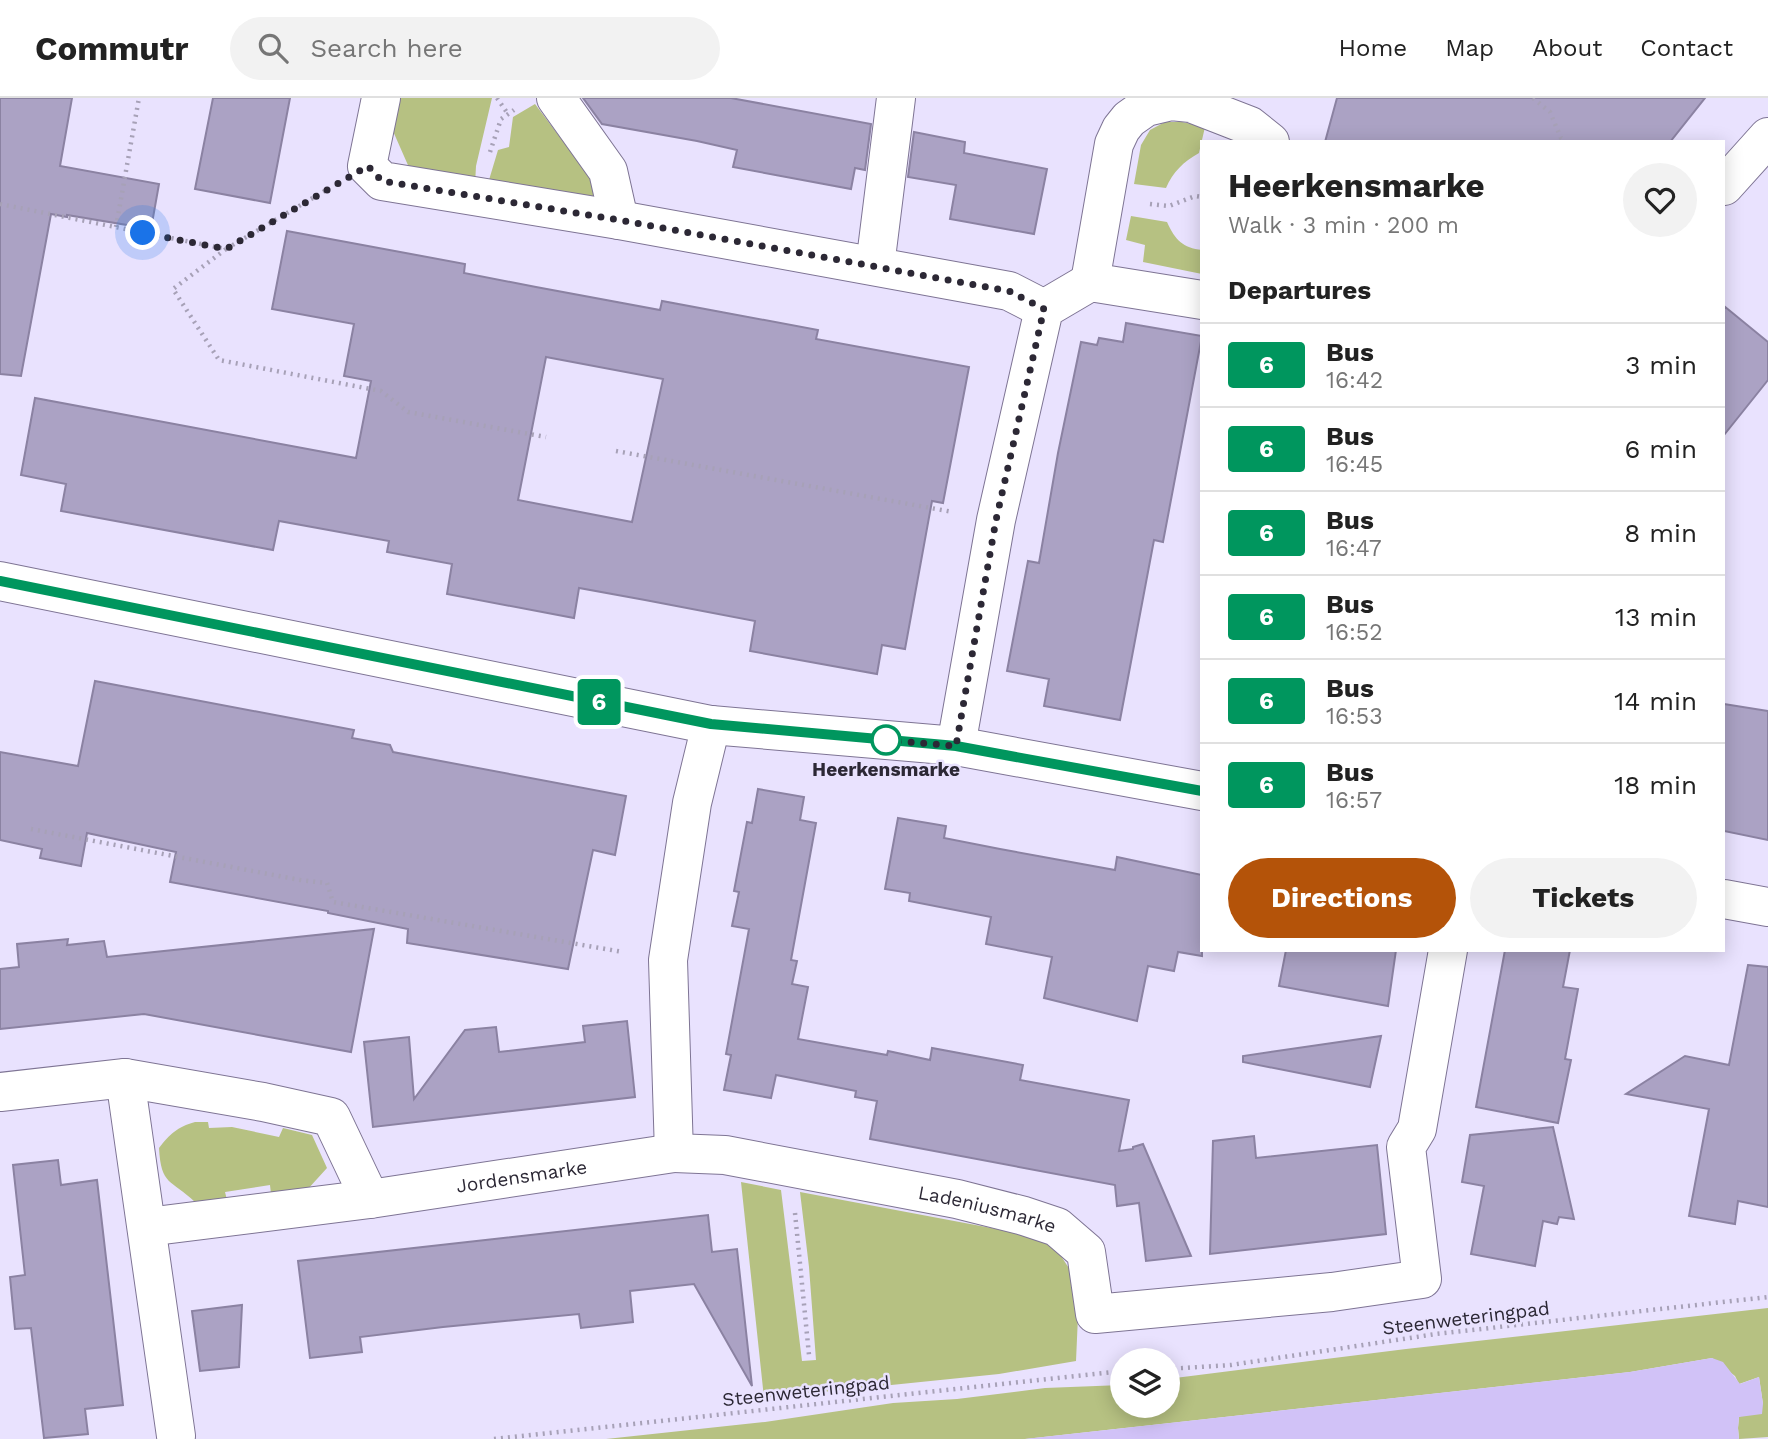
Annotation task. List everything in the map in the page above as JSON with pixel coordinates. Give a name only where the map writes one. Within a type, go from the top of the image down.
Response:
[{"type":"street","points":[[381,98],[368,166],[382,181],[619,220],[1009,291],[1044,309]]},
{"type":"street","points":[[876,266],[896,98]]},
{"type":"street","points":[[1090,282],[1114,144],[1129,119],[1146,107],[1171,101],[1191,103],[1250,126],[1268,140]]},
{"type":"street","points":[[537,102],[608,171],[619,220]]},
{"type":"street","points":[[1725,185],[1768,137]]},
{"type":"street","points":[[956,746],[996,520],[1044,309],[1090,282],[1200,300]]},
{"type":"street","points":[[0,580],[711,724],[956,746],[1200,791]]},
{"type":"street","points":[[674,1153],[668,960],[692,803],[711,724]]},
{"type":"street","points":[[1725,899],[1768,907]]},
{"type":"street","name":"Ladeniusmarke","points":[[674,1153],[725,1155],[957,1199],[1057,1227],[1086,1252],[1095,1314],[1332,1292],[1422,1279],[1406,1147],[1417,1129],[1448,952]]},
{"type":"street","points":[[125,1078],[176,1436]]},
{"type":"street","points":[[0,1092],[125,1078],[331,1117],[370,1199]]},
{"type":"street","name":"Jordensmarke","points":[[147,1227],[370,1199],[674,1153]]},
{"type":"path","points":[[116,228],[139,98]]},
{"type":"path","points":[[497,98],[508,114]]},
{"type":"path","points":[[1533,98],[1550,112],[1564,140]]},
{"type":"path","points":[[480,197],[485,168],[501,120],[508,114],[537,102]]},
{"type":"path","points":[[368,166],[226,249],[173,289],[219,360],[381,391],[408,412],[546,437]]},
{"type":"path","points":[[0,204],[226,249]]},
{"type":"path","points":[[616,451],[996,520]]},
{"type":"path","points":[[31,829],[327,883],[333,902],[668,960]]},
{"type":"path","points":[[790,1168],[809,1355]]},
{"type":"path","name":"Steenweteringpad","points":[[1180,1368],[1231,1365],[1436,1334],[1768,1297]]},
{"type":"path","name":"Steenweteringpad","points":[[494,1439],[1110,1372]]},
{"type":"green space","points":[[396,98],[492,98],[476,166],[475,185],[411,172],[389,122]]},
{"type":"green space","points":[[535,104],[599,189],[598,197],[486,190],[498,150],[509,147],[513,117]]},
{"type":"green space","points":[[1165,122],[1182,122],[1205,127],[1199,153],[1179,168],[1166,188],[1134,184],[1141,145],[1150,130]]},
{"type":"green space","points":[[1131,216],[1167,222],[1180,242],[1200,250],[1200,274],[1143,262],[1145,245],[1126,240]]},
{"type":"green space","points":[[195,1122],[208,1122],[209,1128],[232,1127],[279,1137],[283,1128],[312,1135],[327,1168],[307,1190],[271,1194],[270,1185],[225,1192],[227,1200],[195,1202],[165,1176],[159,1148],[174,1132]]},
{"type":"green space","points":[[741,1182],[781,1190],[802,1361],[816,1360],[800,1192],[1050,1239],[1074,1276],[1078,1316],[1076,1361],[999,1374],[764,1398]]},
{"type":"green space","points":[[1768,1308],[1768,1437],[1739,1439],[1739,1417],[1763,1404],[1759,1377],[1739,1384],[1735,1376],[1712,1358],[1630,1372],[1025,1439],[606,1439],[765,1422],[893,1403],[957,1399],[1045,1388],[1110,1385],[1110,1418],[1180,1418],[1180,1377]]},
{"type":"shaded area","points":[[1712,1358],[1723,1362],[1740,1384],[1759,1377],[1762,1414],[1739,1417],[1739,1439],[1025,1439],[1630,1372]]},
{"type":"building","points":[[0,98],[72,98],[60,166],[159,184],[151,229],[51,214],[21,376],[0,374]]},
{"type":"building","points":[[213,98],[290,98],[270,203],[195,189]]},
{"type":"building","points":[[583,98],[731,98],[871,124],[865,170],[855,168],[851,189],[733,167],[737,150],[602,124]]},
{"type":"building","points":[[1337,98],[1705,98],[1672,140],[1326,140]]},
{"type":"building","points":[[914,132],[965,142],[964,153],[1047,169],[1034,234],[950,219],[956,185],[908,177]]},
{"type":"building","points":[[287,231],[465,264],[464,273],[536,287],[660,310],[662,301],[818,330],[816,339],[969,367],[943,503],[932,501],[905,649],[882,645],[877,674],[750,651],[755,621],[645,600],[579,588],[574,618],[447,594],[452,564],[387,552],[389,541],[279,521],[273,550],[61,511],[66,484],[21,475],[35,398],[356,458],[371,381],[344,376],[354,324],[272,309]],"holes":[[[546,357],[663,379],[632,522],[518,500]]]},
{"type":"building","points":[[1725,307],[1768,342],[1768,380],[1725,434]]},
{"type":"building","points":[[1126,323],[1200,336],[1163,542],[1154,540],[1120,720],[1044,706],[1049,679],[1007,671],[1028,561],[1039,563],[1081,342],[1097,345],[1099,338],[1123,342]]},
{"type":"building","points":[[95,681],[354,730],[352,738],[390,745],[393,752],[626,796],[615,855],[593,850],[568,969],[407,943],[408,929],[328,911],[170,882],[176,852],[87,833],[81,866],[40,858],[42,849],[0,840],[0,752],[78,766]]},
{"type":"building","points":[[1725,704],[1768,711],[1768,840],[1725,831]]},
{"type":"building","points":[[758,789],[804,797],[800,820],[816,823],[791,960],[797,961],[792,984],[808,987],[798,1039],[887,1055],[888,1051],[930,1060],[932,1048],[1023,1065],[1020,1080],[1129,1100],[1119,1151],[1143,1144],[1191,1256],[1146,1261],[1139,1203],[1117,1206],[1115,1185],[870,1139],[877,1101],[855,1097],[856,1091],[776,1075],[771,1098],[724,1090],[731,1055],[726,1054],[749,929],[732,926],[739,892],[734,891],[747,822],[752,823]]},
{"type":"building","points":[[898,818],[946,826],[944,838],[1115,870],[1117,857],[1200,875],[1202,956],[1178,952],[1174,971],[1148,966],[1137,1021],[1044,998],[1052,957],[986,944],[991,917],[909,901],[910,893],[885,889]]},
{"type":"building","points":[[374,929],[351,1052],[144,1014],[0,1029],[0,969],[19,967],[17,944],[68,939],[67,945],[104,941],[107,957]]},
{"type":"building","points":[[1286,952],[1396,952],[1388,1006],[1279,986]]},
{"type":"building","points":[[1505,952],[1570,952],[1563,987],[1578,989],[1565,1059],[1571,1060],[1558,1123],[1476,1107]]},
{"type":"building","points":[[1748,965],[1768,967],[1768,1207],[1738,1201],[1735,1224],[1689,1216],[1709,1109],[1626,1094],[1685,1056],[1729,1065]]},
{"type":"building","points":[[627,1021],[635,1097],[373,1127],[364,1042],[409,1037],[414,1099],[465,1030],[496,1027],[499,1052],[585,1042],[583,1026]]},
{"type":"building","points":[[1381,1036],[1370,1087],[1243,1062],[1243,1056]]},
{"type":"building","points":[[1553,1127],[1574,1219],[1559,1217],[1557,1224],[1543,1221],[1535,1266],[1471,1254],[1484,1186],[1462,1182],[1470,1135]]},
{"type":"building","points":[[1254,1136],[1256,1158],[1377,1145],[1386,1234],[1210,1254],[1213,1141]]},
{"type":"building","points":[[58,1160],[61,1185],[97,1180],[123,1405],[85,1409],[88,1434],[44,1438],[31,1328],[15,1329],[10,1277],[25,1275],[13,1165]]},
{"type":"building","points":[[708,1215],[712,1252],[737,1249],[752,1386],[694,1284],[630,1291],[633,1322],[581,1328],[579,1314],[443,1327],[360,1337],[362,1352],[310,1358],[298,1261]]},
{"type":"building","points":[[242,1305],[239,1367],[200,1371],[192,1311]]},
{"type":"bus line","name":"6","points":[[0,581],[711,724],[956,746],[1200,791]]},
{"type":"place","name":"Heerkensmarke","points":[[886,740]]},
{"type":"route","points":[[143,233],[226,249],[368,166],[382,181],[619,220],[1009,291],[1044,309],[996,520],[956,746],[874,739],[886,740]]}]
